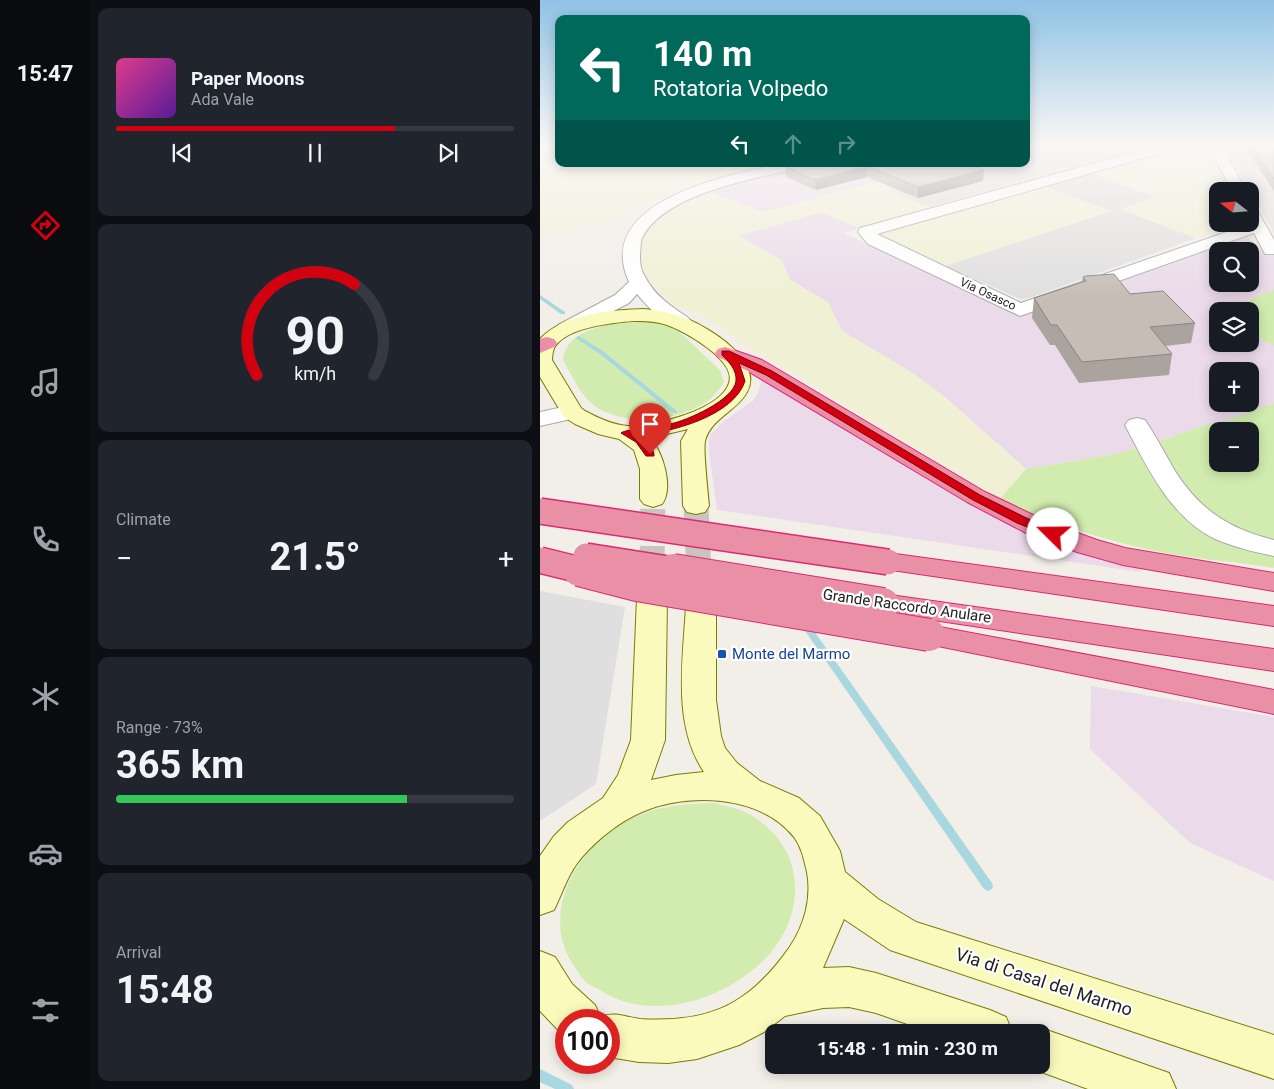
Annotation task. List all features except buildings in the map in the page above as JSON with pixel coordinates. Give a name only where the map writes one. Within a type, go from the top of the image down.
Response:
[{"type":"highway","points":[[726,353],[754,365],[976,497],[1038,528],[1087,546],[1123,556],[1274,582]]},
{"type":"highway","points":[[540,511],[1274,616]]},
{"type":"highway","name":"Grande Raccordo Anulare","points":[[540,549],[883,604],[1274,660]]},
{"type":"highway","points":[[540,560],[637,585],[929,635],[1274,702]]},
{"type":"main road","points":[[626,433],[647,432],[675,426],[716,408],[733,395],[741,381],[737,366],[726,353],[693,328],[682,322],[653,316],[617,316],[593,320],[565,329],[544,345],[541,360],[572,412],[590,423],[626,433],[639,440],[650,454],[653,470],[653,500]]},
{"type":"main road","points":[[696,506],[694,441],[700,428],[716,408]]},
{"type":"main road","points":[[617,807],[628,792],[643,759],[648,740],[652,598]]},
{"type":"main road","points":[[701,606],[700,702],[702,732],[707,748],[716,764],[730,778],[747,790]]},
{"type":"main road","points":[[540,898],[549,862],[599,818],[617,807],[638,798],[683,787],[726,786],[747,790],[768,798],[787,809],[803,823],[816,840],[824,860],[828,882],[827,901],[815,943],[794,977],[774,998],[747,1018],[720,1032],[691,1040],[652,1042],[633,1041],[620,1038]]},
{"type":"main road","name":"Via di Casal del Marmo","points":[[828,882],[864,912],[905,937],[1274,1057]]},
{"type":"main road","points":[[540,971],[549,990],[565,1009]]},
{"type":"main road","points":[[774,998],[823,988],[848,987],[876,993],[967,1024]]},
{"type":"main road","points":[[1050,1053],[1153,1089]]},
{"type":"street","points":[[682,322],[655,303],[639,282],[632,267],[630,246],[639,228],[654,213],[688,195]]},
{"type":"street","name":"Via Osasco","points":[[998,195],[866,232],[874,240],[1020,310],[1221,232]]},
{"type":"street","points":[[1259,228],[1271,250]]},
{"type":"street","points":[[565,329],[622,299],[639,282]]},
{"type":"street","points":[[540,419],[572,412]]},
{"type":"street","points":[[1137,425],[1173,488],[1199,517],[1231,537],[1274,548]]},
{"type":"shaded area","points":[[717,195],[828,195],[763,212]]},
{"type":"shaded area","points":[[896,195],[973,195],[929,207]]},
{"type":"shaded area","points":[[1066,195],[1150,195],[1156,197],[1122,210],[1196,238],[1029,298],[1020,299],[945,266],[1111,211]]},
{"type":"shaded area","points":[[1259,195],[1274,195],[1274,234],[1259,206]]},
{"type":"shaded area","points":[[821,212],[859,228],[844,233],[1019,316],[1209,248],[1209,292],[1259,292],[1259,251],[1274,252],[1274,290],[1245,302],[1209,302],[1209,352],[1259,352],[1259,338],[1274,346],[1274,403],[1259,409],[1259,362],[1209,362],[1209,412],[1251,412],[1225,422],[1209,422],[1166,439],[1116,454],[1026,469],[945,397],[911,372],[842,331],[828,302],[790,280],[782,260],[738,236]]},
{"type":"shaded area","points":[[1247,235],[1251,242],[1227,242]]},
{"type":"shaded area","points":[[762,378],[937,485],[1024,533],[1094,558],[1140,569],[1141,572],[717,510],[709,451],[710,435],[724,421],[753,401],[758,393]]},
{"type":"shaded area","points":[[540,591],[625,607],[596,784],[540,821]]},
{"type":"shaded area","points":[[1091,686],[1274,717],[1274,881],[1190,843],[1090,749]]},
{"type":"green space","points":[[540,195],[669,195],[594,223],[540,234]]},
{"type":"green space","points":[[697,195],[716,195],[763,212],[828,195],[898,195],[929,207],[859,228],[821,212],[739,236],[782,260],[790,280],[828,302],[842,331],[911,372],[945,397],[1026,469],[1000,499],[741,342],[704,315],[671,305],[641,268],[635,252],[647,225],[681,202]]},
{"type":"green space","points":[[1012,195],[1067,195],[1112,211],[945,266],[882,240],[879,236],[882,233]]},
{"type":"green space","points":[[1149,195],[1209,195],[1209,232],[1213,232],[1196,238],[1121,209],[1155,197]]},
{"type":"green space","points":[[1274,290],[1274,346],[1259,338],[1259,302],[1245,302]]},
{"type":"green space","points":[[623,322],[650,323],[677,330],[720,370],[724,382],[706,402],[677,415],[662,418],[630,418],[601,410],[590,402],[575,382],[563,360],[565,350],[570,343],[585,332],[594,328]]},
{"type":"green space","points":[[1274,403],[1274,568],[1184,556],[1127,545],[1063,525],[1000,499],[1026,469],[1116,454],[1209,423],[1209,472],[1259,472],[1259,422],[1222,422],[1250,412],[1259,412],[1259,409]]},
{"type":"green space","points":[[714,803],[743,811],[765,825],[779,840],[789,857],[794,875],[795,894],[792,913],[784,932],[772,951],[738,981],[717,992],[671,1005],[648,1006],[626,1002],[587,983],[574,966],[565,948],[561,929],[561,910],[566,891],[574,873],[585,856],[598,841],[614,829],[650,811],[687,804]]},
{"type":"waterway","points":[[540,297],[563,313]]},
{"type":"waterway","points":[[579,338],[602,353],[675,412]]},
{"type":"waterway","points":[[804,623],[988,886]]},
{"type":"waterway","points":[[540,1075],[568,1089]]},
{"type":"tunnel","points":[[652,571],[653,499]]},
{"type":"tunnel","points":[[696,506],[699,571]]},
{"type":"tunnel","points":[[699,570],[700,595]]},
{"type":"tunnel","points":[[652,571],[652,590]]},
{"type":"place","name":"Monte del Marmo","points":[[722,654]]},
{"type":"route","points":[[650,454],[639,440],[626,433],[662,430],[675,426],[702,415],[726,402],[738,388],[741,381],[737,366],[726,353],[769,373],[1003,512],[1053,534]]}]
